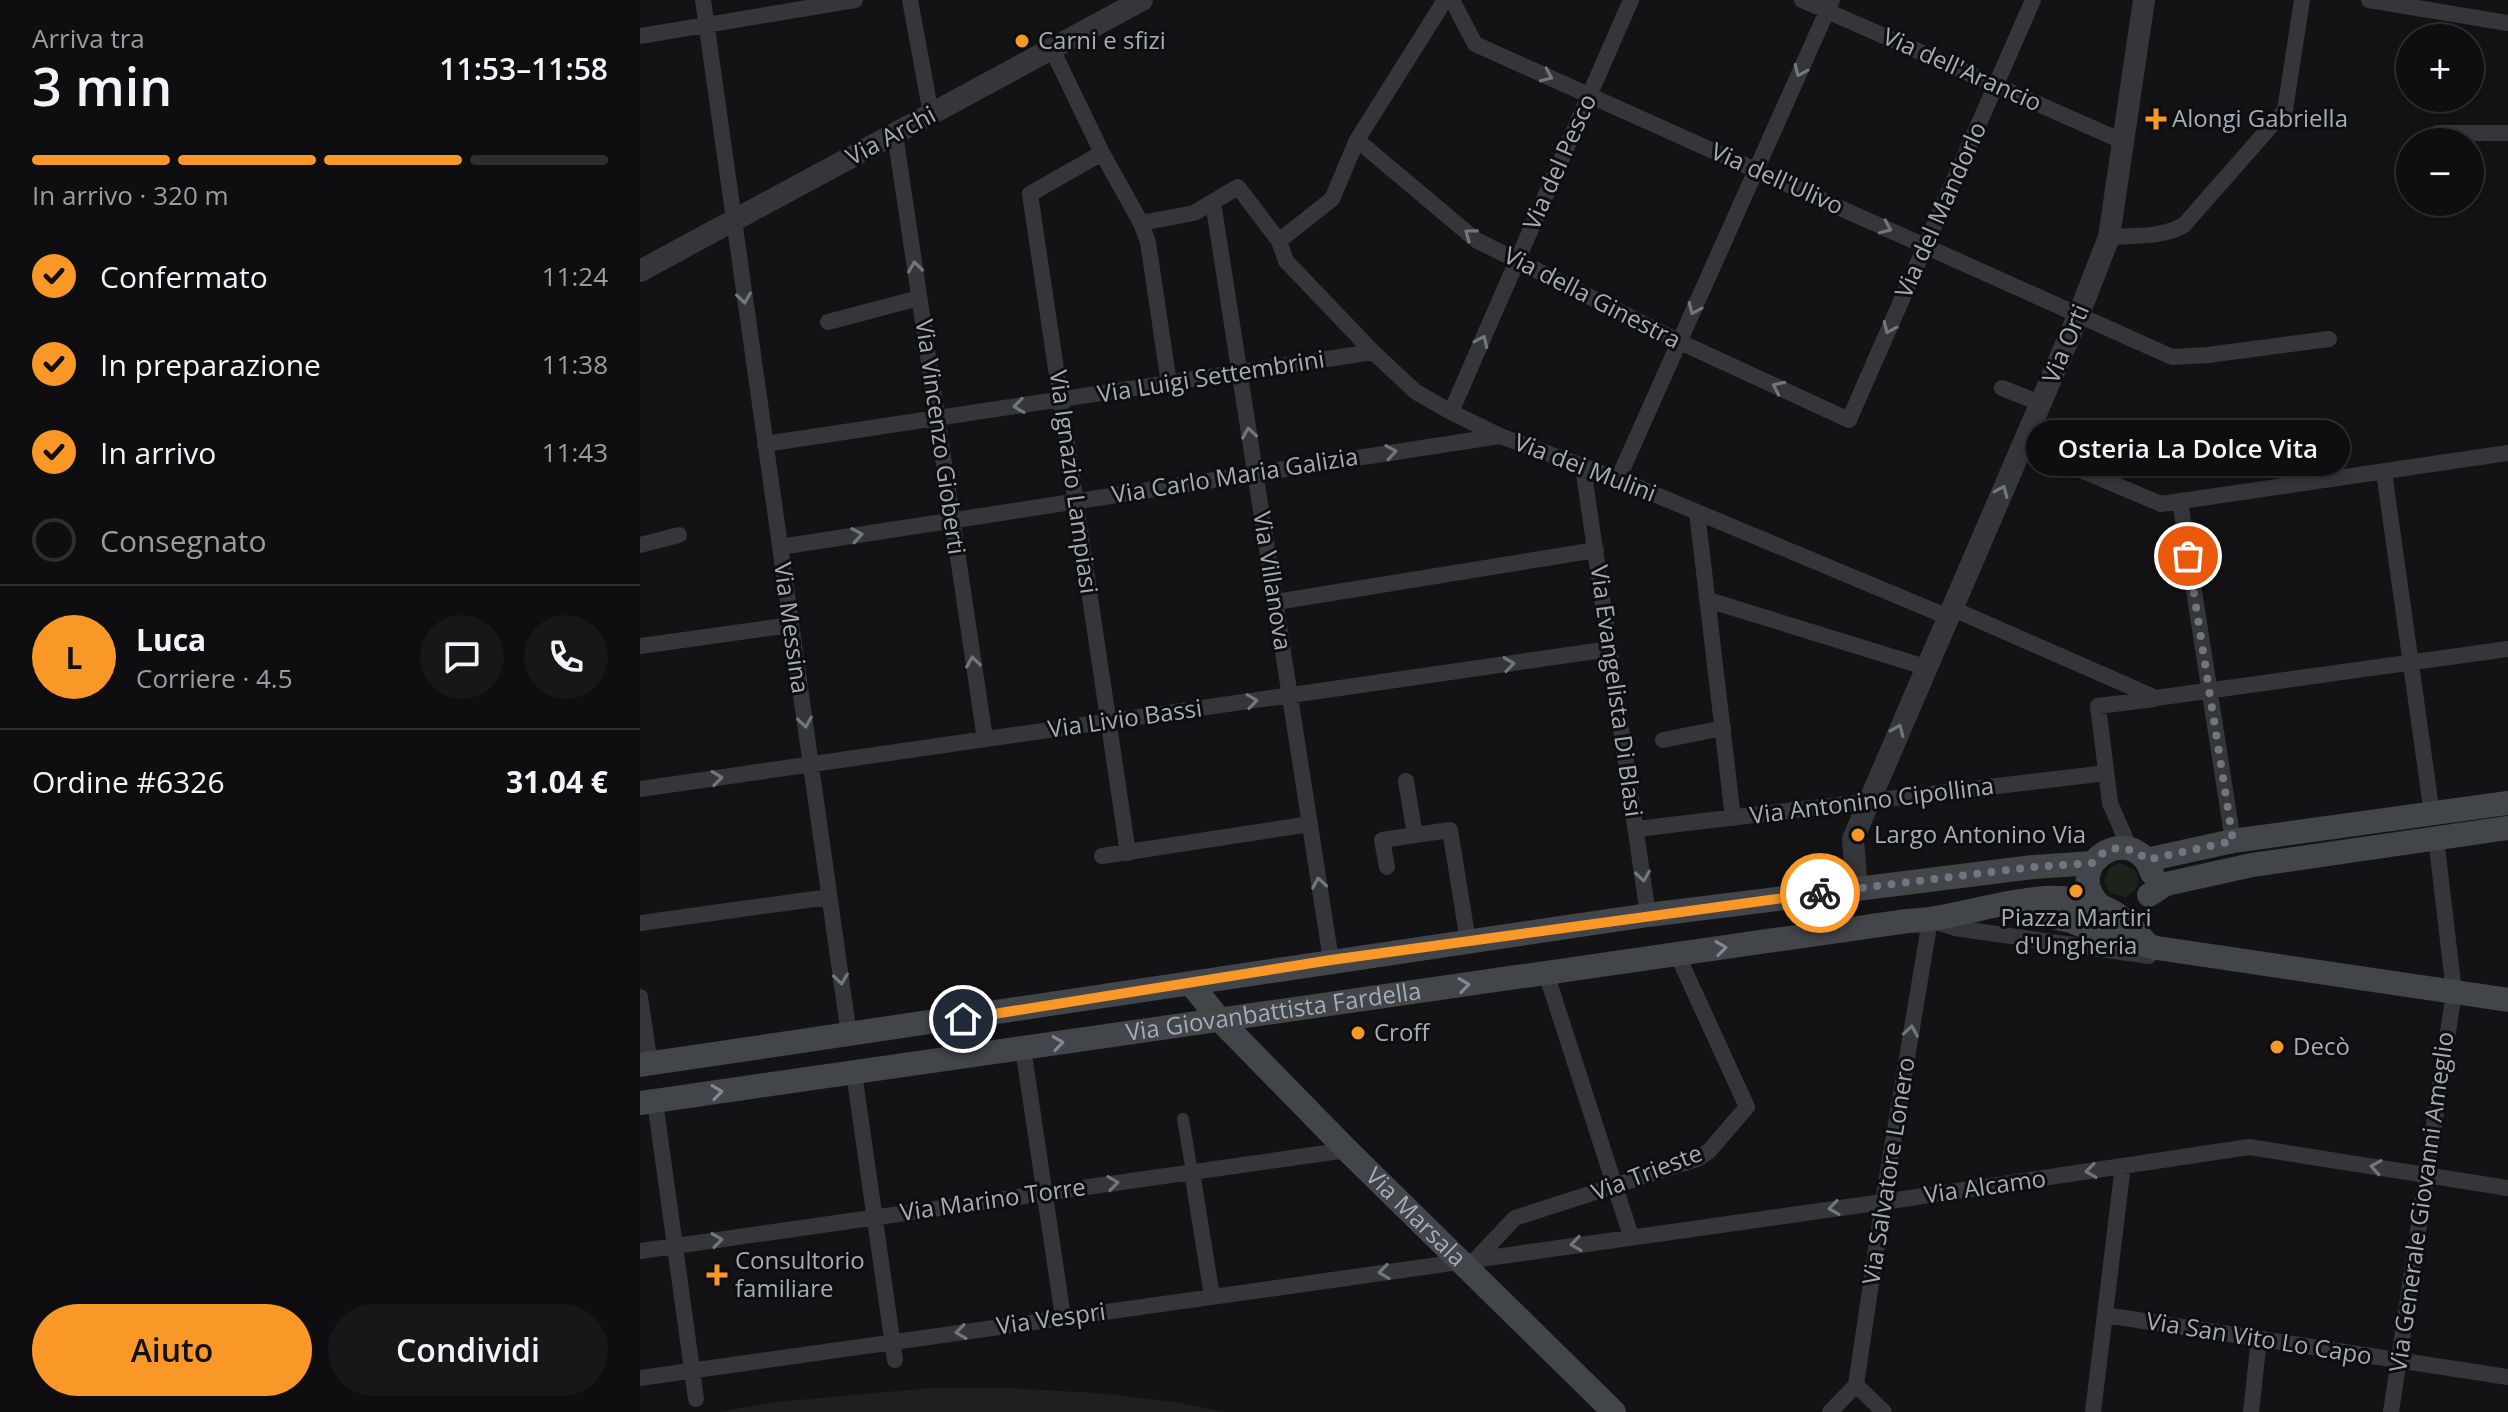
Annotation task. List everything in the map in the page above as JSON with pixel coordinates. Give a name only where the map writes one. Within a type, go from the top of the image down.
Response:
[{"type":"main road","points":[[2152,946],[2092,895],[2088,879],[2093,863],[2105,851],[2132,846],[2241,840],[2508,803]]},
{"type":"main road","points":[[2108,909],[2130,911],[2166,884],[2252,865],[2508,828]]},
{"type":"main road","points":[[2132,846],[2153,877],[2144,930],[2152,946]]},
{"type":"main road","name":"Via Giovanbattista Fardella","points":[[645,1064],[1648,915],[2033,867],[2093,863]]},
{"type":"main road","name":"Via Giovanbattista Fardella","points":[[648,1102],[1918,921],[1992,906],[2063,899],[2108,909]]},
{"type":"main road","points":[[1992,906],[2071,921],[2112,937],[2182,952],[2508,1000]]},
{"type":"main road","name":"Via Marsala","points":[[1191,984],[1220,1020],[1347,1150],[1469,1260],[1614,1412]]},
{"type":"street","name":"Via Messina","points":[[703,0],[849,1035]]},
{"type":"street","points":[[640,36],[855,0]]},
{"type":"street","points":[[910,0],[931,114]]},
{"type":"street","points":[[1279,241],[1332,199],[1357,140],[1445,0]]},
{"type":"street","name":"Via dell'Ulivo","points":[[1452,0],[1475,44],[2172,357],[2329,339]]},
{"type":"street","name":"Via del Pesco","points":[[1453,443],[1457,415],[1518,260],[1631,0]]},
{"type":"street","name":"Via dell'Arancio","points":[[1802,0],[1830,6],[1995,85],[2122,141]]},
{"type":"street","name":"Via del Mandorlo","points":[[1849,420],[2033,0]]},
{"type":"street","name":"Via Orti","points":[[1857,889],[1853,839],[1867,801],[2079,314],[2109,237],[2144,0]]},
{"type":"street","points":[[2109,237],[2162,234],[2184,225],[2285,110],[2302,0]]},
{"type":"street","points":[[2369,0],[2508,23]]},
{"type":"street","name":"Via Archi","points":[[640,271],[1137,1]]},
{"type":"street","points":[[1618,479],[1830,6]]},
{"type":"street","points":[[1052,49],[1148,242],[1169,384]]},
{"type":"street","points":[[2484,133],[2508,133]]},
{"type":"street","name":"Via Vincenzo Gioberti","points":[[895,134],[985,739]]},
{"type":"street","name":"Via della Ginestra","points":[[1357,140],[1476,240],[1680,342],[1849,420]]},
{"type":"street","name":"Via Ignazio Lampiasi","points":[[1102,153],[1030,194],[1128,853]]},
{"type":"street","name":"Via dei Mulini","points":[[1213,202],[1238,187],[1279,241],[1286,261],[1373,352],[1416,392],[1457,415],[1500,436],[1618,479],[2156,698]]},
{"type":"street","points":[[1141,223],[1194,213],[1213,202]]},
{"type":"street","name":"Via Villanova","points":[[1213,202],[1331,960]]},
{"type":"street","points":[[828,322],[919,298]]},
{"type":"street","name":"Via Luigi Settembrini","points":[[765,444],[1373,352]]},
{"type":"street","points":[[2002,388],[2040,403]]},
{"type":"street","name":"Via Carlo Maria Galizia","points":[[780,547],[1500,436]]},
{"type":"street","points":[[2022,445],[2161,504],[2508,453]]},
{"type":"street","name":"Via Evangelista Di Blasi","points":[[1583,467],[1648,915]]},
{"type":"street","points":[[2384,472],[2432,814]]},
{"type":"street","points":[[2180,501],[2228,813],[2241,840]]},
{"type":"street","points":[[1697,512],[1733,818]]},
{"type":"street","points":[[640,545],[679,535]]},
{"type":"street","points":[[1276,602],[1596,550]]},
{"type":"street","points":[[1708,600],[1925,667]]},
{"type":"street","points":[[640,646],[791,625]]},
{"type":"street","name":"Via Livio Bassi","points":[[640,789],[1610,649]]},
{"type":"street","points":[[2132,846],[2110,803],[2098,706],[2508,649]]},
{"type":"street","points":[[1663,740],[1723,728]]},
{"type":"street","name":"Via Antonino Cipollina","points":[[1637,829],[2106,773]]},
{"type":"street","points":[[1406,781],[1415,835]]},
{"type":"street","points":[[1102,856],[1310,824]]},
{"type":"street","points":[[1387,867],[1382,840],[1450,830],[1468,941]]},
{"type":"street","name":"Via Generale Giovanni Ameglio","points":[[2391,1412],[2454,992],[2436,838]]},
{"type":"street","points":[[640,923],[829,897]]},
{"type":"street","points":[[1918,921],[2148,956],[2182,952]]},
{"type":"street","name":"Via Salvatore Lonero","points":[[1856,1385],[1883,1202],[1918,921]]},
{"type":"street","name":"Via Trieste","points":[[1469,1260],[1515,1218],[1697,1159],[1709,1151],[1747,1107],[1677,954]]},
{"type":"street","points":[[1546,973],[1631,1236]]},
{"type":"street","points":[[640,997],[645,1064]]},
{"type":"street","points":[[1023,1048],[1063,1317]]},
{"type":"street","points":[[854,1073],[895,1360]]},
{"type":"street","points":[[648,1102],[675,1246],[696,1399]]},
{"type":"street","points":[[1183,1119],[1212,1296]]},
{"type":"street","name":"Via Alcamo","points":[[1469,1260],[2249,1147],[2508,1188]]},
{"type":"street","name":"Via Marino Torre","points":[[640,1251],[1347,1150]]},
{"type":"street","points":[[2093,1412],[2123,1166]]},
{"type":"street","name":"Via Vespri","points":[[640,1378],[1469,1260]]},
{"type":"street","name":"Via San Vito Lo Capo","points":[[2105,1315],[2508,1377]]},
{"type":"street","points":[[2251,1412],[2259,1339]]},
{"type":"street","points":[[1830,1412],[1856,1385],[1884,1412]]},
{"type":"shaded area","points":[[2120,863],[2135,870],[2138,878],[2135,889],[2125,897],[2110,893],[2104,883],[2109,868]]},
{"type":"shaded area","points":[[930,1388],[1097,1393],[1175,1402],[1224,1412],[719,1412],[775,1402]]},
{"type":"way so far","points":[[1820,893],[2033,867],[2093,863],[2098,856],[2113,848],[2130,849],[2146,860],[2233,841],[2188,556]]},
{"type":"place","name":"Carni e sfizi","points":[[1022,41]]},
{"type":"place","name":"Alongi Gabriella","points":[[2156,119]]},
{"type":"place","name":"Osteria La Dolce Vita","points":[[2188,556]]},
{"type":"place","name":"Largo Antonino Via","points":[[1858,835]]},
{"type":"place","name":"Piazza Martiri d'Ungheria","points":[[2076,891]]},
{"type":"place","name":"Croff","points":[[1358,1033]]},
{"type":"place","name":"Decò","points":[[2277,1047]]},
{"type":"place","name":"Consultorio familiare","points":[[717,1275]]},
{"type":"route","points":[[963,1019],[1331,960],[1820,893]]}]
